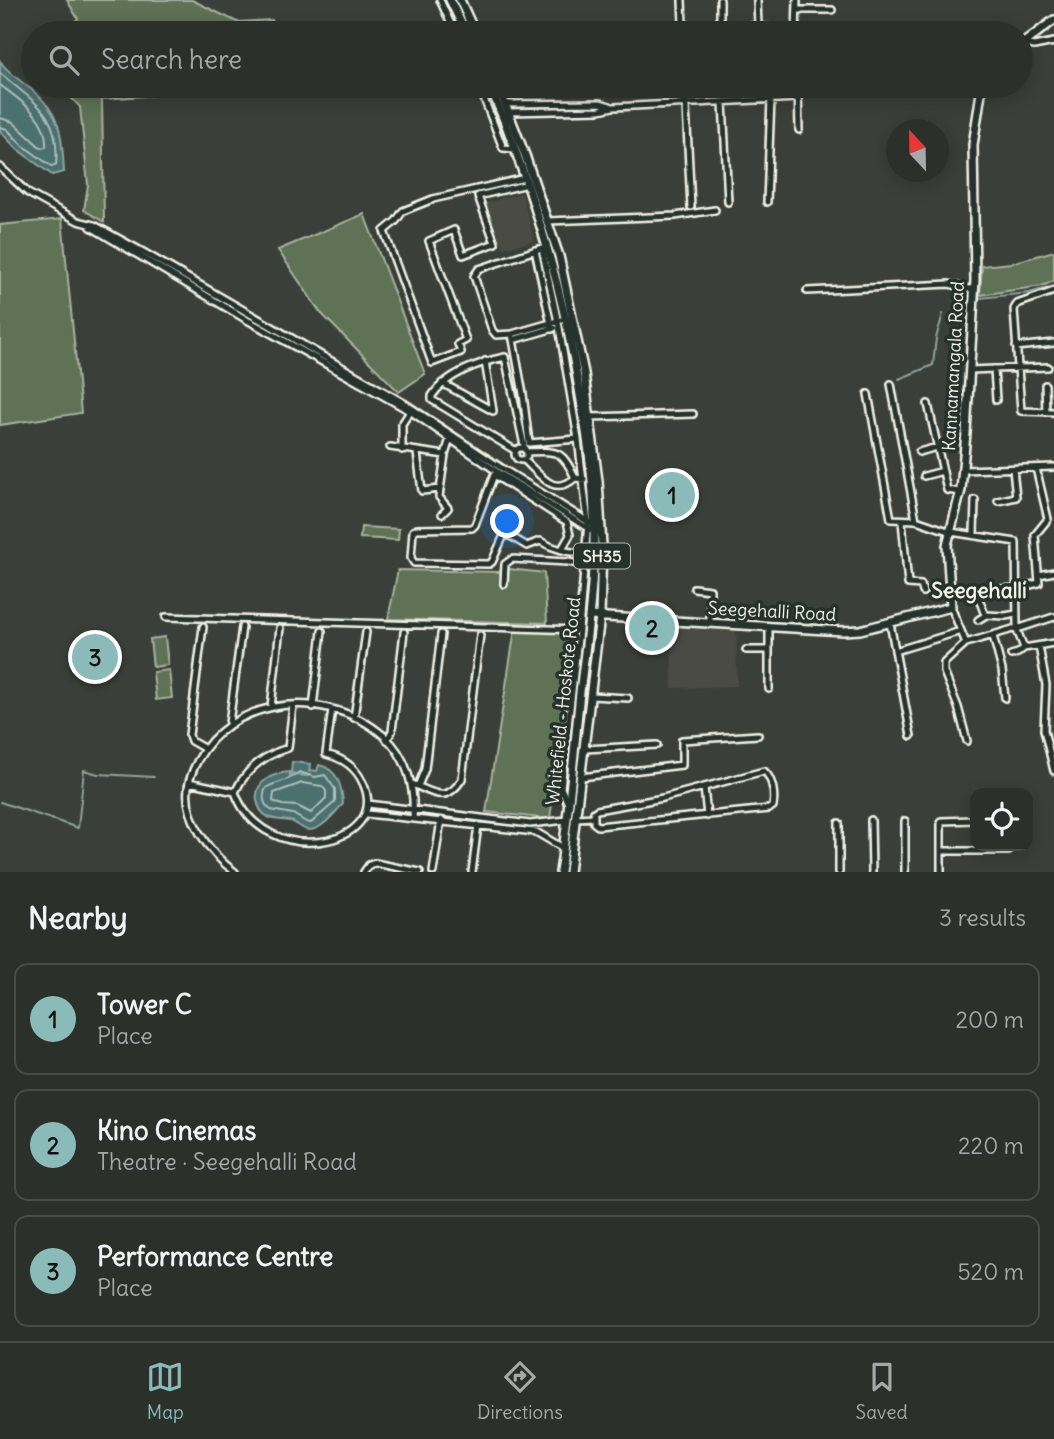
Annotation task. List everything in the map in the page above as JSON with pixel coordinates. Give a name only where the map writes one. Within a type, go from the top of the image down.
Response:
[{"type":"main road","points":[[450,0],[461,21]]},
{"type":"main road","points":[[460,0],[470,21]]},
{"type":"main road","points":[[1033,36],[1054,20]]},
{"type":"main road","name":"Whitefield - Hoskote Road","points":[[495,98],[527,181],[541,248],[563,323],[584,421],[600,616],[569,872]]},
{"type":"main road","name":"Whitefield - Hoskote Road","points":[[503,98],[548,221],[569,295],[590,417],[594,528],[589,617],[560,872]]},
{"type":"main road","name":"Kannamangala Road","points":[[951,607],[947,545],[963,470],[974,290],[973,145],[980,98]]},
{"type":"main road","name":"Seegehalli Road","points":[[589,617],[843,631],[860,630],[951,607]]},
{"type":"street","points":[[440,0],[450,21]]},
{"type":"street","points":[[682,0],[683,21]]},
{"type":"street","points":[[720,0],[720,21]]},
{"type":"street","points":[[757,0],[758,21]]},
{"type":"street","points":[[797,0],[797,21]]},
{"type":"street","points":[[798,10],[832,10]]},
{"type":"street","points":[[1033,46],[1054,42]]},
{"type":"street","points":[[484,98],[503,148],[516,149]]},
{"type":"street","points":[[685,98],[691,207]]},
{"type":"street","points":[[507,108],[600,103],[613,107],[798,98],[799,130]]},
{"type":"street","points":[[767,202],[771,99]]},
{"type":"street","points":[[723,102],[728,202]]},
{"type":"street","points":[[0,167],[28,193],[89,225],[247,320],[412,410],[567,522],[570,535],[562,548]]},
{"type":"street","points":[[527,181],[478,196],[495,243],[463,255],[454,230],[429,241],[466,340],[458,344],[461,352],[432,363],[384,231],[403,211],[433,199],[527,181]]},
{"type":"street","points":[[548,221],[676,216],[715,209]]},
{"type":"street","points":[[551,326],[541,248],[474,273],[492,330],[500,336],[512,337],[563,323],[584,479],[594,528],[584,552],[579,630],[561,788],[568,804]]},
{"type":"street","points":[[807,291],[949,284],[974,290]]},
{"type":"street","points":[[1054,301],[1053,291],[1015,306],[1021,411],[1054,412]]},
{"type":"street","points":[[512,337],[529,443],[578,439]]},
{"type":"street","points":[[1016,347],[1054,343]]},
{"type":"street","points":[[514,476],[523,460],[526,451],[505,357],[485,361],[442,383],[432,400],[515,453],[518,460],[523,460],[554,486],[564,486],[575,478],[584,479]]},
{"type":"street","points":[[442,383],[493,411],[485,361]]},
{"type":"street","points":[[970,370],[1048,367]]},
{"type":"street","points":[[994,369],[996,400]]},
{"type":"street","points":[[891,384],[916,520]]},
{"type":"street","points":[[1045,385],[1046,412]]},
{"type":"street","points":[[868,394],[891,519],[916,520],[951,532],[1016,542],[1017,629],[1024,648]]},
{"type":"street","points":[[928,404],[947,490],[960,492]]},
{"type":"street","points":[[402,450],[402,424],[412,410]]},
{"type":"street","points":[[590,417],[694,414]]},
{"type":"street","points":[[442,514],[448,508],[447,503],[440,498],[440,489],[450,436]]},
{"type":"street","points":[[450,436],[508,466],[514,476],[594,528]]},
{"type":"street","points":[[390,447],[445,456]]},
{"type":"street","points":[[919,452],[937,447]]},
{"type":"street","points":[[508,466],[519,449],[553,451],[562,455],[575,478]]},
{"type":"street","points":[[417,453],[422,491],[440,489]]},
{"type":"street","points":[[963,470],[1054,467]]},
{"type":"street","points":[[950,592],[1037,584],[1039,575],[1035,535],[1048,519],[1036,468]]},
{"type":"street","points":[[998,501],[1016,497],[1013,469]]},
{"type":"street","points":[[924,476],[943,471]]},
{"type":"street","points":[[496,473],[594,528]]},
{"type":"street","points":[[496,473],[475,525],[472,528],[413,531],[412,561],[489,564],[505,533],[527,546],[540,541],[550,547],[584,552]]},
{"type":"street","points":[[912,496],[920,494]]},
{"type":"street","points":[[974,534],[975,500]]},
{"type":"street","points":[[902,521],[908,584],[921,585],[923,592]]},
{"type":"street","points":[[504,584],[505,564],[512,559],[584,565]]},
{"type":"street","points":[[1039,575],[1054,572]]},
{"type":"street","points":[[694,588],[710,590],[710,623]]},
{"type":"street","points":[[976,590],[985,615]]},
{"type":"street","name":"Kannamangala Road","points":[[951,607],[966,643]]},
{"type":"street","points":[[978,621],[985,615],[1016,614]]},
{"type":"street","points":[[166,617],[579,630]]},
{"type":"street","points":[[967,741],[943,667],[966,643],[1054,617]]},
{"type":"street","points":[[890,623],[911,736]]},
{"type":"street","points":[[769,626],[769,689]]},
{"type":"street","points":[[203,627],[189,735],[191,741],[205,749]]},
{"type":"street","points":[[229,723],[242,627]]},
{"type":"street","points":[[271,707],[280,628]]},
{"type":"street","points":[[313,707],[322,631]]},
{"type":"street","points":[[895,651],[961,631]]},
{"type":"street","points":[[354,718],[366,632]]},
{"type":"street","points":[[387,740],[392,731],[404,632]]},
{"type":"street","points":[[413,819],[415,785],[425,769],[441,634]]},
{"type":"street","points":[[235,872],[215,855],[198,831],[187,792],[196,763],[229,723],[271,707],[293,705],[332,709],[354,718],[387,740],[397,752],[415,785],[447,795],[454,793],[462,779],[480,635]]},
{"type":"street","points":[[993,636],[1002,670],[1005,698]]},
{"type":"street","points":[[1011,655],[1024,648],[1054,643]]},
{"type":"street","points":[[1039,646],[1046,685],[1044,730],[1051,746],[1054,771]]},
{"type":"street","points":[[746,650],[769,650]]},
{"type":"street","points":[[591,696],[628,698]]},
{"type":"street","points":[[235,792],[253,766],[273,753],[288,748],[293,705]]},
{"type":"street","points":[[235,792],[244,813],[259,830],[279,842],[309,847],[331,842],[351,831],[367,814],[368,804],[365,786],[354,769],[344,761],[326,754],[332,709]]},
{"type":"street","points":[[581,777],[682,765],[682,740],[758,734]]},
{"type":"street","points":[[584,749],[657,746]]},
{"type":"street","points":[[764,771],[770,780],[773,806],[769,809],[707,816],[598,826],[594,823],[593,817],[597,810],[663,798],[704,787],[764,771]]},
{"type":"street","points":[[189,782],[235,792]]},
{"type":"street","points":[[704,787],[707,816]]},
{"type":"street","points":[[368,804],[530,824],[566,820]]},
{"type":"street","points":[[433,872],[442,813]]},
{"type":"street","points":[[367,814],[537,832],[549,842],[563,848]]},
{"type":"street","points":[[576,818],[593,817]]},
{"type":"street","points":[[472,872],[478,818]]},
{"type":"street","points":[[871,820],[872,872]]},
{"type":"street","points":[[941,872],[942,820],[970,820]]},
{"type":"street","points":[[905,821],[905,872]]},
{"type":"street","points":[[839,823],[839,872]]},
{"type":"street","points":[[941,851],[970,851]]},
{"type":"street","points":[[364,872],[369,864],[375,863],[420,872]]},
{"type":"shaded area","points":[[522,193],[534,241],[503,248],[486,203]]},
{"type":"shaded area","points":[[672,626],[736,628],[737,686],[672,688]]},
{"type":"green space","points":[[67,0],[192,0],[235,21],[75,21],[78,19]]},
{"type":"green space","points":[[71,98],[116,98],[102,99],[104,222],[84,210],[88,185],[80,107]]},
{"type":"green space","points":[[364,214],[425,374],[399,392],[320,312],[278,250]]},
{"type":"green space","points":[[62,219],[81,413],[0,425],[0,225]]},
{"type":"green space","points":[[1054,251],[1054,281],[1042,286],[980,295],[982,266],[1012,263]]},
{"type":"green space","points":[[361,527],[399,529],[398,540],[360,538]]},
{"type":"green space","points":[[501,568],[544,573],[547,623],[388,619],[398,570],[500,572]]},
{"type":"green space","points":[[515,629],[574,632],[550,819],[486,812]]},
{"type":"green space","points":[[165,637],[168,665],[153,667],[150,639]]},
{"type":"green space","points":[[169,670],[172,698],[156,700],[153,672]]},
{"type":"water","points":[[0,61],[21,81],[21,98],[41,98],[55,117],[61,137],[64,172],[52,175],[17,149],[0,131]]},
{"type":"water","points":[[292,762],[310,764],[309,772],[317,771],[319,765],[331,770],[342,791],[343,804],[326,822],[314,829],[307,830],[290,821],[268,817],[258,805],[257,793],[266,779],[290,772],[290,775],[309,776],[291,773]]},
{"type":"waterway","points":[[979,298],[1029,293],[1054,286]]},
{"type":"waterway","points":[[899,379],[933,365],[936,338],[943,314]]},
{"type":"waterway","points":[[0,802],[78,828],[84,770],[98,774],[154,777]]},
{"type":"place","name":"Tower C","points":[[672,495]]},
{"type":"place","name":"Kino Cinemas","points":[[652,628]]},
{"type":"place","name":"Performance Centre","points":[[95,657]]},
{"type":"district","name":"Seegehalli","points":[[979,590]]}]
